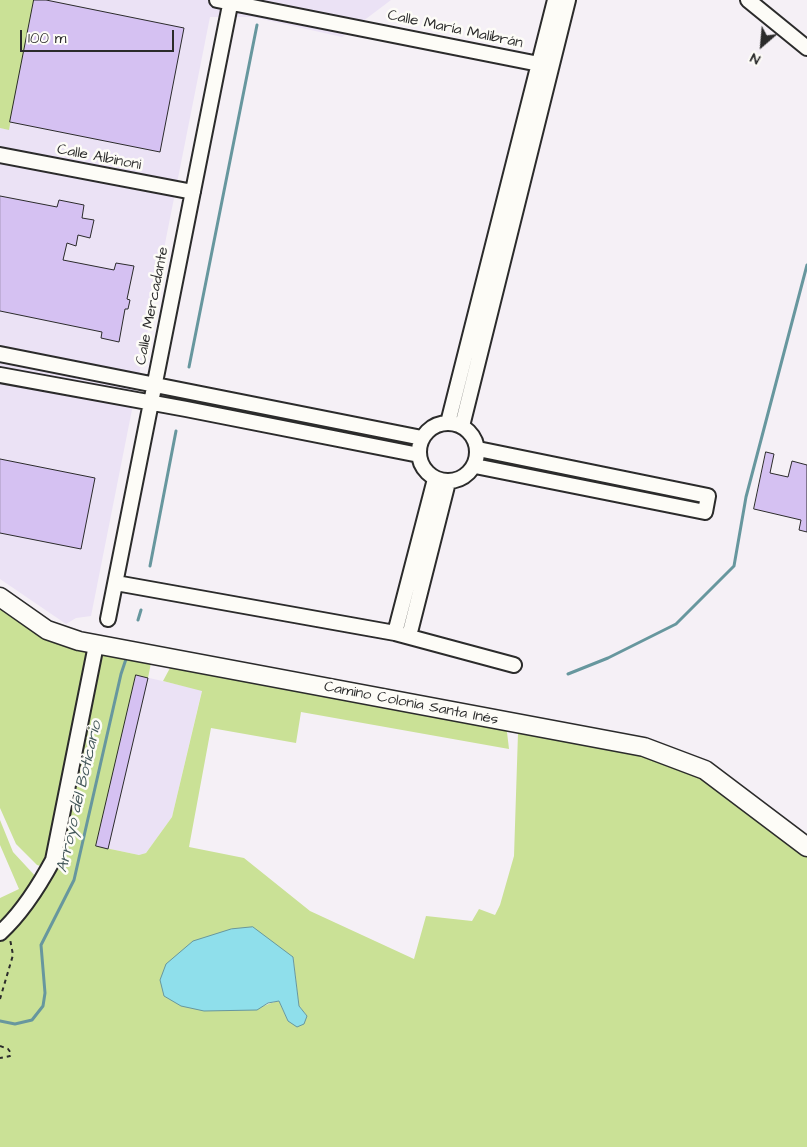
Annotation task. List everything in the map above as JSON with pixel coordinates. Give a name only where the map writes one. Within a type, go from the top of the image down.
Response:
[{"type":"main road","name":"Camino Colonia Santa Inés","points":[[0,597],[47,630],[96,645],[644,747],[705,770],[807,846]]},
{"type":"street","points":[[448,423],[555,0]]},
{"type":"street","points":[[462,426],[568,0]]},
{"type":"street","points":[[748,0],[807,48]]},
{"type":"street","points":[[762,0],[807,37]]},
{"type":"street","name":"Calle María Malibrán","points":[[226,1],[539,64]]},
{"type":"street","name":"Calle Mercadante","points":[[108,619],[192,192],[226,1]]},
{"type":"street","name":"Calle Albinoni","points":[[0,155],[192,192]]},
{"type":"street","points":[[0,354],[422,438]]},
{"type":"street","points":[[0,375],[419,455]]},
{"type":"street","points":[[448,423],[462,426],[473,436],[478,449],[475,466],[464,478],[441,480],[424,469],[419,455],[422,438],[433,427],[448,423]]},
{"type":"street","points":[[475,466],[705,512],[708,496],[478,449]]},
{"type":"street","points":[[395,632],[441,480]]},
{"type":"street","points":[[409,636],[441,480]]},
{"type":"street","points":[[116,583],[395,632],[514,665]]},
{"type":"street","points":[[0,933],[12,922],[44,877],[53,860],[96,645]]},
{"type":"path","points":[[0,999],[13,955],[10,947],[12,922]]},
{"type":"path","points":[[0,1046],[8,1049],[11,1053],[10,1056],[0,1058]]},
{"type":"shaded area","points":[[34,0],[391,0],[342,37],[253,17],[210,17],[91,616],[76,618],[66,624],[0,579],[0,128],[9,129]]},
{"type":"shaded area","points":[[136,675],[202,690],[172,817],[146,853],[139,855],[96,846]]},
{"type":"green space","points":[[0,0],[34,0],[9,130],[0,128]]},
{"type":"green space","points":[[0,605],[83,649],[89,655],[47,860],[41,866],[37,865],[16,844],[0,808]]},
{"type":"green space","points":[[105,652],[151,663],[148,678],[136,675],[96,846],[139,855],[146,853],[172,817],[202,691],[163,681],[170,668],[177,666],[504,726],[507,732],[509,749],[301,712],[296,743],[211,728],[189,847],[244,858],[310,911],[414,959],[426,916],[472,921],[479,909],[495,915],[500,905],[514,856],[518,733],[522,731],[636,754],[673,765],[705,780],[807,857],[807,1147],[0,1147],[0,941],[8,935],[52,873],[99,661]],"holes":[[[293,957],[299,1006],[307,1016],[288,1021],[279,1001],[246,1010]]]},
{"type":"green space","points":[[0,820],[13,852],[38,879],[0,925],[0,898],[19,889],[0,845]]},
{"type":"water","points":[[253,927],[293,957],[299,1006],[307,1016],[304,1024],[297,1027],[288,1021],[279,1001],[268,1003],[257,1010],[204,1011],[181,1006],[164,996],[160,980],[166,964],[193,941],[231,929]]},
{"type":"building","points":[[34,0],[46,0],[184,28],[160,152],[10,122]]},
{"type":"building","points":[[0,196],[57,207],[59,200],[84,205],[82,218],[94,220],[90,238],[78,235],[76,246],[67,243],[63,260],[114,270],[116,263],[134,266],[127,299],[130,300],[128,309],[125,309],[119,342],[101,338],[102,332],[0,311]]},
{"type":"building","points":[[766,452],[774,454],[770,473],[788,477],[792,461],[807,465],[807,532],[799,530],[801,520],[754,509]]},
{"type":"building","points":[[0,459],[95,478],[81,549],[0,533]]},
{"type":"building","points":[[136,675],[148,678],[108,849],[96,846]]},
{"type":"waterway","points":[[189,367],[257,25]]},
{"type":"waterway","points":[[568,674],[608,658],[676,624],[734,566],[746,497],[807,265]]},
{"type":"waterway","name":"Arroyo del Boticario","points":[[150,566],[176,431]]},
{"type":"waterway","points":[[138,620],[141,610]]},
{"type":"waterway","name":"Arroyo del Boticario","points":[[0,1021],[15,1024],[32,1020],[43,1006],[45,993],[41,945],[74,880],[126,659]]}]
